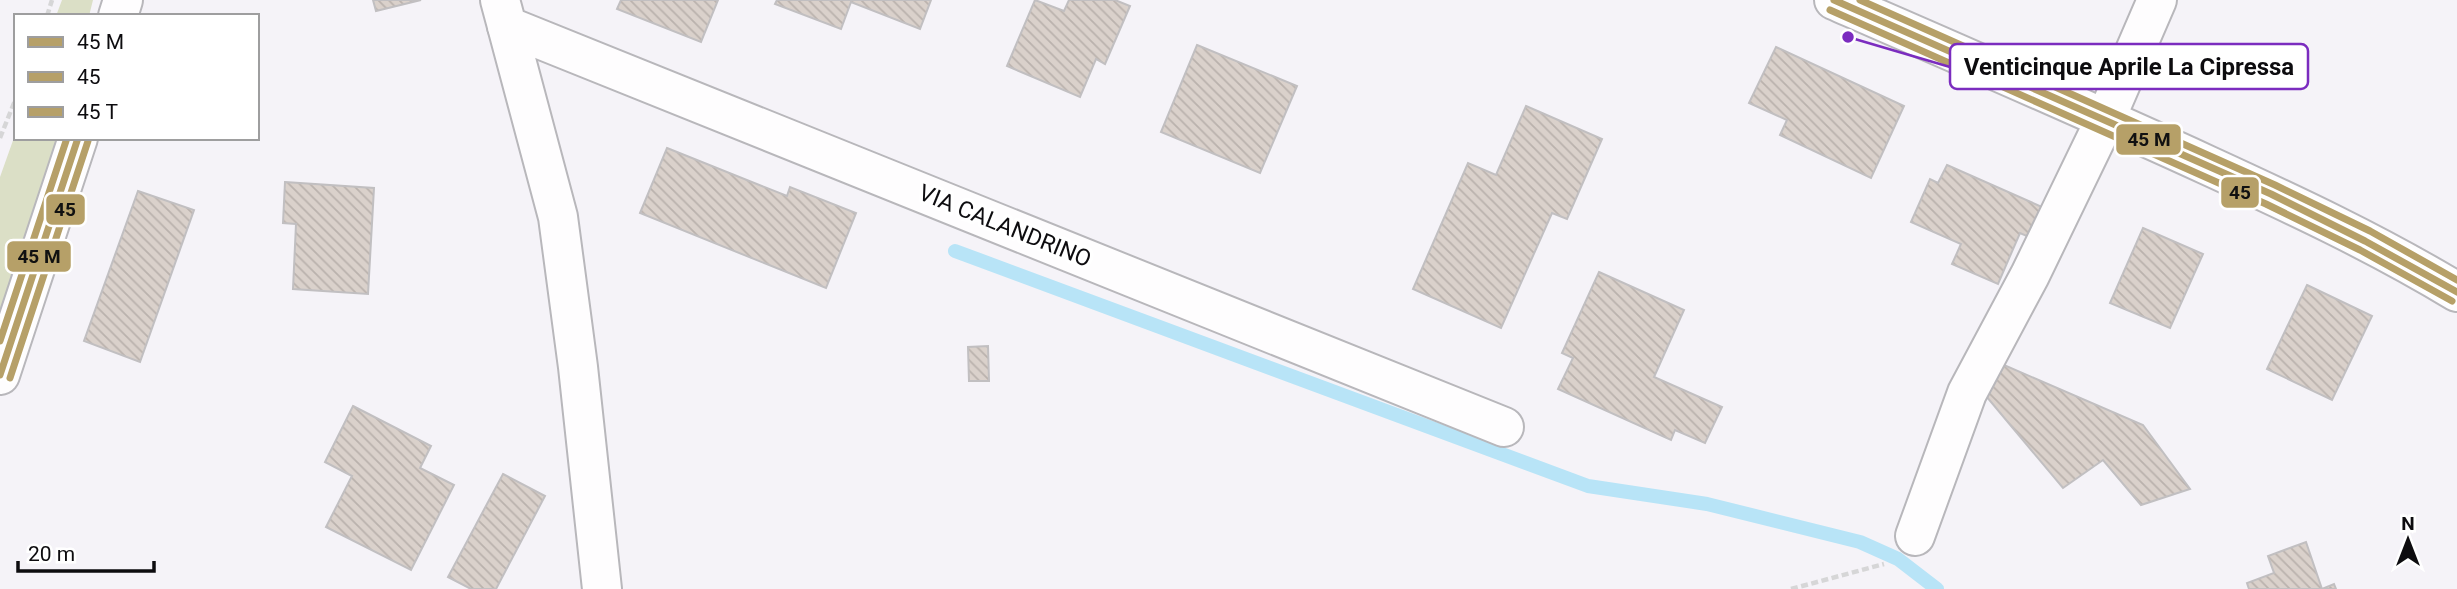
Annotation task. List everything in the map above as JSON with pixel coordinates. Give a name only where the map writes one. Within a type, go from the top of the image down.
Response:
[{"type":"street","points":[[1834,0],[2105,118],[2332,222],[2406,261],[2457,292]]},
{"type":"street","points":[[1915,536],[1967,393],[2030,275],[2105,118],[2157,0]]},
{"type":"street","name":"VIA CALANDRINO","points":[[503,13],[1504,427]]},
{"type":"street","name":"VIA CALANDRINO","points":[[503,13],[558,217],[580,380],[602,589]]},
{"type":"street","points":[[0,375],[77,140]]},
{"type":"path","points":[[0,138],[14,103]]},
{"type":"path","points":[[1791,589],[1890,563],[1898,559],[1915,536]]},
{"type":"green space","points":[[62,0],[93,0],[90,14],[57,14]]},
{"type":"green space","points":[[14,138],[14,140],[59,140],[0,310],[0,177]]},
{"type":"building","points":[[373,0],[421,0],[376,11]]},
{"type":"building","points":[[621,0],[718,0],[701,42],[617,9]]},
{"type":"building","points":[[777,0],[931,0],[920,29],[851,2],[841,29],[775,4]]},
{"type":"building","points":[[1035,0],[1064,11],[1069,0],[1115,0],[1130,6],[1105,64],[1096,59],[1080,97],[1007,66]]},
{"type":"building","points":[[1197,45],[1297,86],[1260,173],[1161,132]]},
{"type":"building","points":[[1776,47],[1904,106],[1871,178],[1780,135],[1787,120],[1749,103]]},
{"type":"building","points":[[1526,106],[1602,139],[1567,219],[1552,213],[1501,328],[1413,289],[1468,163],[1496,175]]},
{"type":"building","points":[[667,148],[787,196],[790,187],[856,213],[826,288],[640,213]]},
{"type":"building","points":[[1947,165],[2042,207],[2029,237],[2020,233],[1998,284],[1952,264],[1961,244],[1911,222],[1930,179],[1938,183]]},
{"type":"building","points":[[285,182],[374,188],[368,294],[293,289],[296,224],[283,223]]},
{"type":"building","points":[[138,191],[194,210],[140,362],[84,341]]},
{"type":"building","points":[[2143,228],[2203,254],[2170,328],[2110,303]]},
{"type":"building","points":[[1599,272],[1684,310],[1654,377],[1722,407],[1705,443],[1675,430],[1671,440],[1558,389],[1573,358],[1562,353]]},
{"type":"building","points":[[2307,285],[2372,316],[2332,400],[2267,369]]},
{"type":"building","points":[[988,346],[989,381],[969,381],[968,347]]},
{"type":"building","points":[[1997,362],[2143,425],[2190,489],[2141,505],[2103,460],[2063,488],[1986,396]]},
{"type":"building","points":[[353,406],[431,446],[420,468],[454,485],[411,570],[326,527],[352,476],[325,462]]},
{"type":"building","points":[[503,474],[545,496],[496,589],[471,589],[448,577]]},
{"type":"building","points":[[2306,542],[2322,589],[2249,589],[2247,583],[2274,573],[2268,556]]},
{"type":"building","points":[[2334,584],[2336,589],[2322,589]]},
{"type":"waterway","points":[[955,251],[1588,486],[1707,504],[1860,542],[1898,559],[1937,589]]},
{"type":"transit line","points":[[1834,0],[2271,194],[2365,241],[2457,292]]},
{"type":"transit line","points":[[1860,0],[2275,185],[2370,231],[2457,280]]},
{"type":"transit line","name":"45","points":[[1830,10],[2266,204],[2360,250],[2452,301]]},
{"type":"transit line","points":[[0,341],[66,140]]},
{"type":"transit line","points":[[0,375],[77,140]]},
{"type":"transit line","name":"45","points":[[10,378],[88,141]]},
{"type":"place","name":"Venticinque Aprile La Cipressa","points":[[1848,37]]}]
